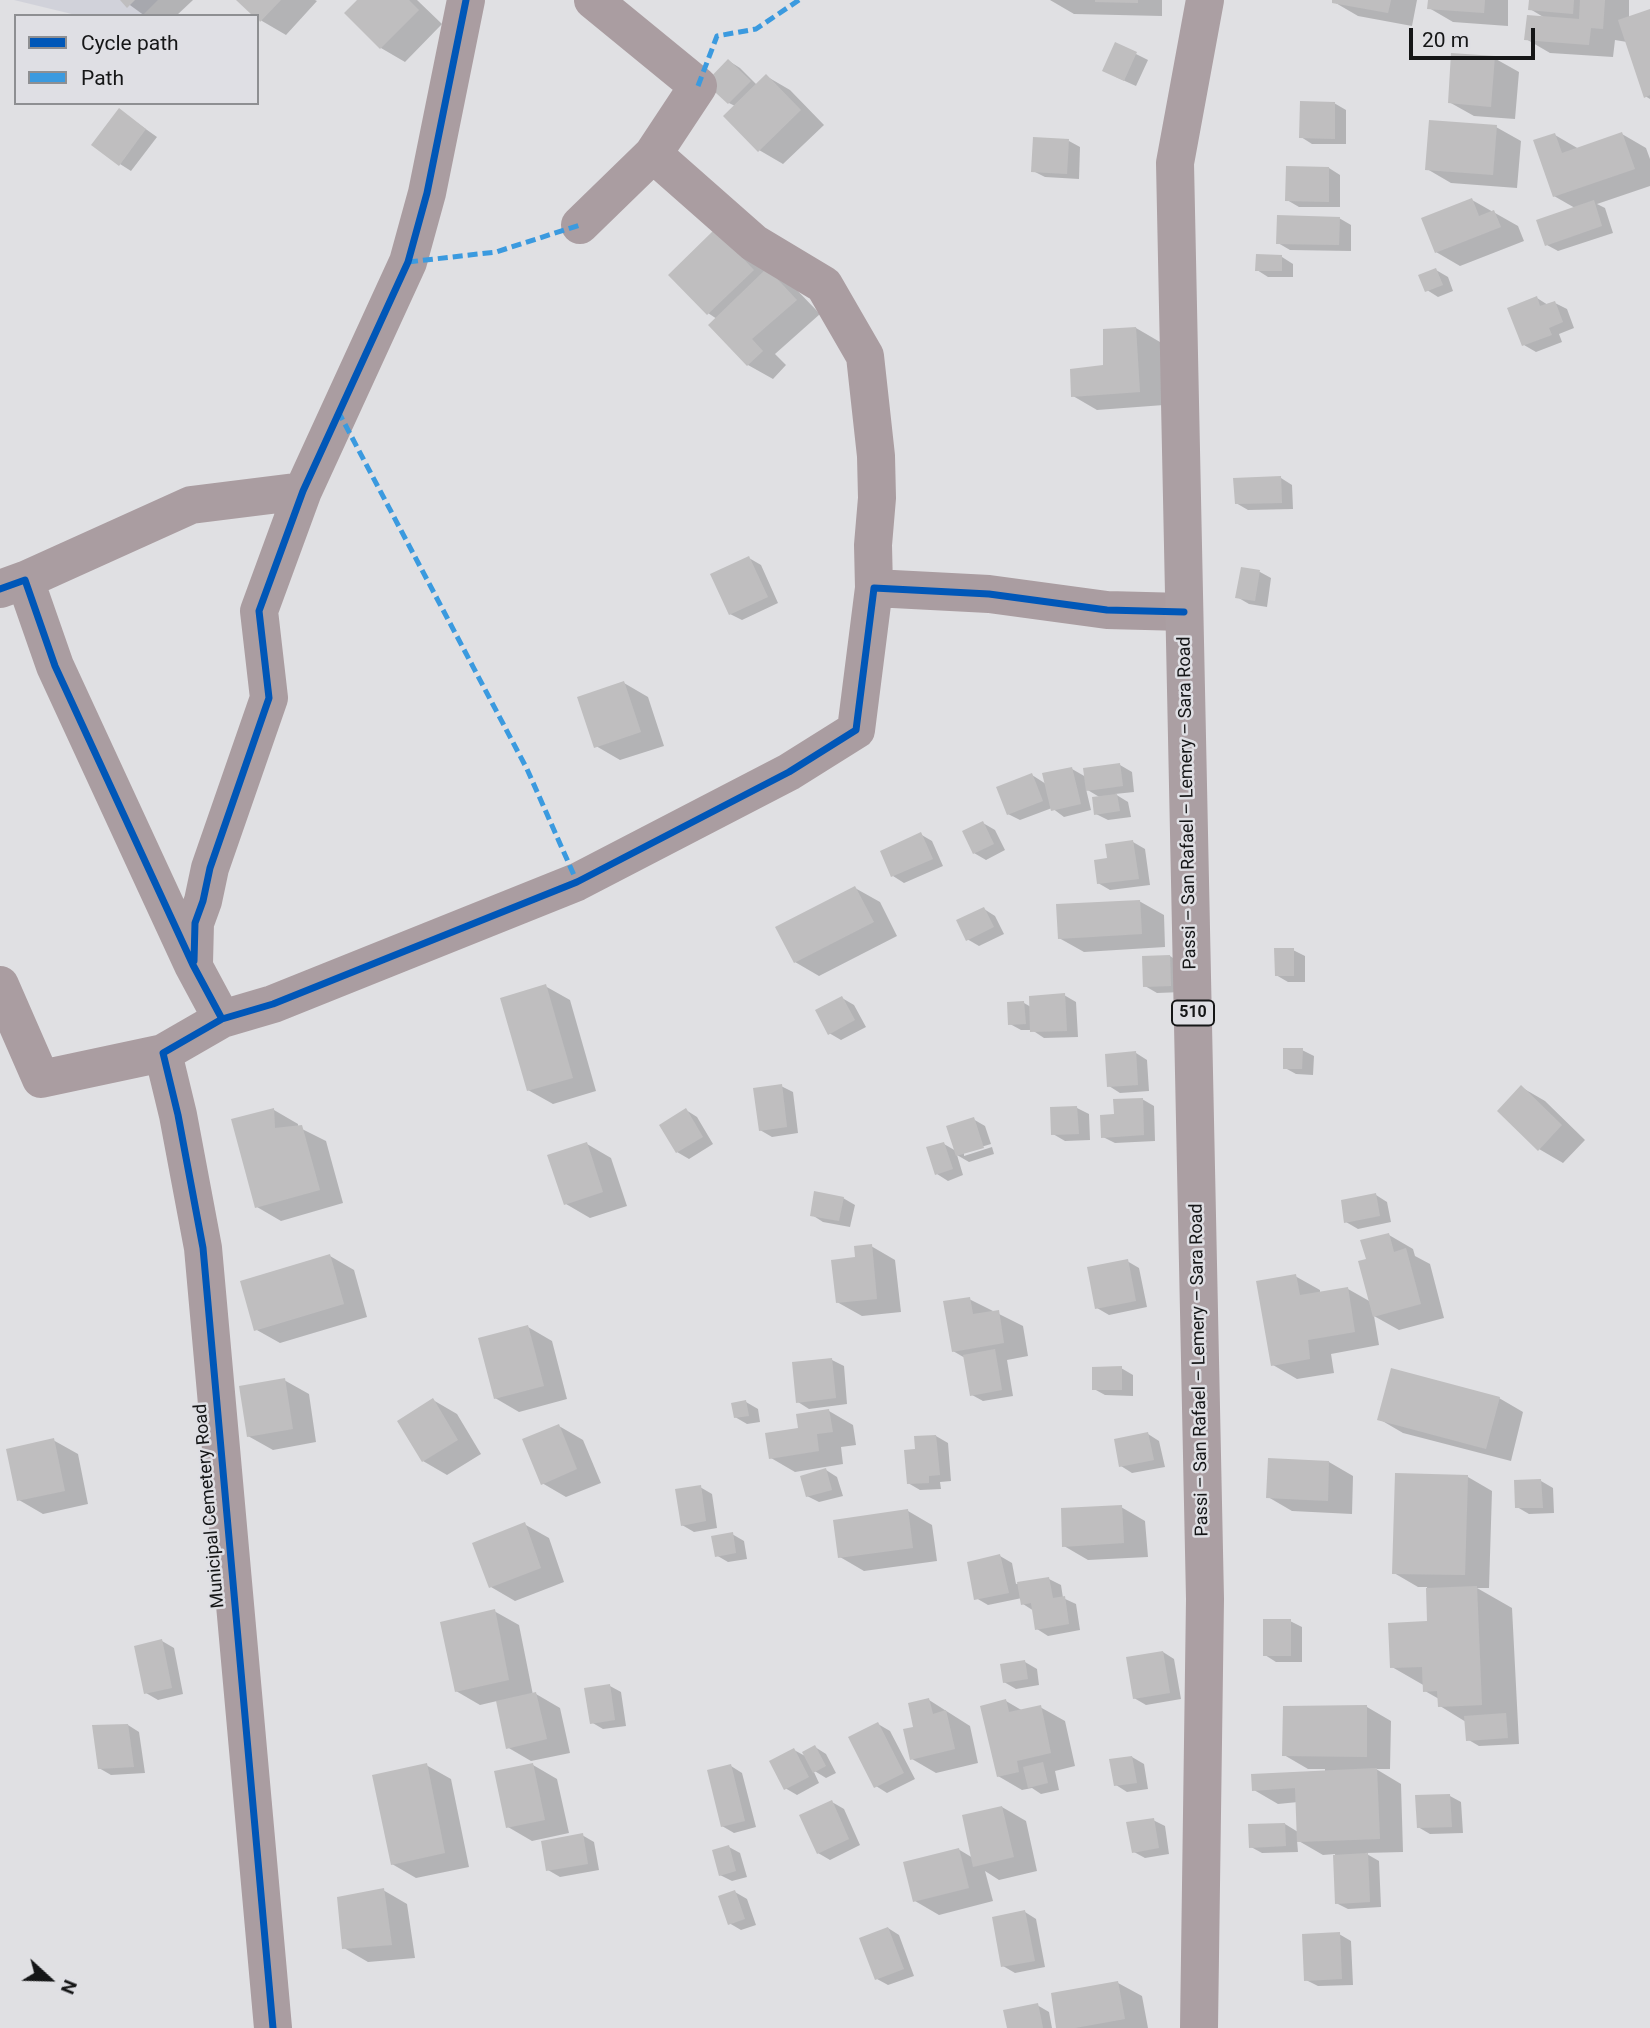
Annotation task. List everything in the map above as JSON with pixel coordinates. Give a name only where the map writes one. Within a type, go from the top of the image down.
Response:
[{"type":"main road","name":"Passi – San Rafael – Lemery – Sara Road","points":[[1199,2028],[1205,1599],[1175,163],[1205,0]]},
{"type":"street","points":[[193,965],[195,923],[204,901],[210,868],[269,698],[259,611],[303,491],[408,262],[427,193],[466,0]]},
{"type":"street","points":[[580,225],[653,154],[698,86],[593,0]]},
{"type":"street","points":[[0,985],[41,1079],[163,1053],[222,1019],[273,1004],[577,882],[789,772],[856,730],[874,588],[876,456],[865,356],[824,285],[754,243],[653,154]]},
{"type":"street","points":[[222,1019],[193,965],[55,666],[12,585],[191,505],[303,491]]},
{"type":"street","points":[[874,588],[989,594],[1107,610],[1184,612]]},
{"type":"street","name":"Municipal Cemetery Road","points":[[163,1053],[178,1115],[203,1248],[272,2028]]},
{"type":"shaded area","points":[[14,0],[158,0],[144,14],[72,14]]},
{"type":"building","points":[[120,0],[135,0],[127,8]]},
{"type":"building","points":[[236,0],[281,0],[260,22],[259,14],[251,14]]},
{"type":"building","points":[[357,0],[409,0],[419,10],[380,49],[344,13]]},
{"type":"building","points":[[1138,0],[1138,3],[1095,2]]},
{"type":"building","points":[[1332,0],[1391,0],[1388,13],[1332,3]]},
{"type":"building","points":[[1428,0],[1485,0],[1484,13],[1427,9]]},
{"type":"building","points":[[1529,0],[1574,0],[1573,14],[1528,10]]},
{"type":"building","points":[[1580,0],[1605,0],[1603,29],[1591,28],[1589,45],[1524,40],[1527,15],[1579,19]]},
{"type":"building","points":[[1650,9],[1650,95],[1644,98],[1618,20]]},
{"type":"building","points":[[1115,42],[1137,52],[1124,81],[1102,71]]},
{"type":"building","points":[[1451,53],[1495,56],[1491,107],[1448,103]]},
{"type":"building","points":[[728,59],[751,81],[728,104],[705,83]]},
{"type":"building","points":[[766,74],[801,110],[758,152],[723,116]]},
{"type":"building","points":[[1300,101],[1335,102],[1335,139],[1299,138]]},
{"type":"building","points":[[119,108],[146,129],[119,166],[91,145]]},
{"type":"building","points":[[1429,120],[1497,125],[1493,175],[1425,170]]},
{"type":"building","points":[[1622,132],[1635,169],[1553,197],[1533,140],[1555,133],[1562,153]]},
{"type":"building","points":[[1033,137],[1069,139],[1067,174],[1031,172]]},
{"type":"building","points":[[1286,166],[1329,167],[1329,202],[1285,201]]},
{"type":"building","points":[[1472,198],[1479,216],[1494,210],[1501,227],[1435,253],[1421,218]]},
{"type":"building","points":[[1594,200],[1602,226],[1545,246],[1536,220]]},
{"type":"building","points":[[1277,215],[1340,217],[1339,245],[1276,244]]},
{"type":"building","points":[[715,229],[754,270],[707,315],[668,275]]},
{"type":"building","points":[[1256,254],[1282,255],[1282,271],[1255,271]]},
{"type":"building","points":[[767,268],[797,300],[752,339],[763,351],[747,366],[708,325]]},
{"type":"building","points":[[1436,268],[1443,285],[1425,292],[1418,275]]},
{"type":"building","points":[[1537,296],[1540,306],[1555,301],[1563,322],[1549,328],[1552,335],[1522,346],[1507,308]]},
{"type":"building","points":[[1136,327],[1140,392],[1071,397],[1070,369],[1103,365],[1103,329]]},
{"type":"building","points":[[1281,476],[1282,503],[1235,504],[1233,478]]},
{"type":"building","points":[[749,556],[768,597],[729,615],[710,574]]},
{"type":"building","points":[[1241,567],[1260,570],[1255,601],[1235,598]]},
{"type":"building","points":[[624,681],[641,732],[594,748],[577,697]]},
{"type":"building","points":[[1120,763],[1123,786],[1086,791],[1083,768]]},
{"type":"building","points":[[1072,767],[1081,804],[1051,811],[1042,773]]},
{"type":"building","points":[[1032,773],[1043,801],[1007,815],[996,787]]},
{"type":"building","points":[[1117,794],[1120,811],[1094,815],[1092,797]]},
{"type":"building","points":[[983,821],[994,844],[973,854],[962,831]]},
{"type":"building","points":[[921,832],[933,859],[891,877],[880,851]]},
{"type":"building","points":[[1133,840],[1139,879],[1097,884],[1094,860],[1107,858],[1105,844]]},
{"type":"building","points":[[855,886],[874,922],[794,963],[775,927]]},
{"type":"building","points":[[1140,900],[1142,934],[1058,939],[1056,904]]},
{"type":"building","points":[[984,907],[994,927],[966,941],[956,920]]},
{"type":"building","points":[[1274,948],[1294,948],[1294,976],[1275,976]]},
{"type":"building","points":[[1170,955],[1171,986],[1143,987],[1142,956]]},
{"type":"building","points":[[546,984],[573,1078],[527,1091],[500,998]]},
{"type":"building","points":[[1065,993],[1067,1031],[1030,1032],[1029,996]]},
{"type":"building","points":[[842,996],[855,1020],[828,1035],[815,1010]]},
{"type":"building","points":[[1024,1001],[1026,1024],[1008,1025],[1007,1002]]},
{"type":"building","points":[[1283,1048],[1303,1048],[1302,1069],[1283,1069]]},
{"type":"building","points":[[1136,1051],[1138,1085],[1107,1087],[1105,1054]]},
{"type":"building","points":[[782,1084],[787,1127],[759,1131],[753,1088]]},
{"type":"building","points":[[1521,1085],[1562,1125],[1538,1151],[1497,1111]]},
{"type":"building","points":[[1143,1098],[1144,1135],[1101,1138],[1100,1115],[1114,1114],[1113,1099]]},
{"type":"building","points":[[1077,1106],[1079,1134],[1051,1135],[1050,1107]]},
{"type":"building","points":[[274,1108],[275,1128],[302,1125],[320,1190],[255,1208],[231,1119]]},
{"type":"building","points":[[686,1108],[703,1137],[676,1153],[659,1125]]},
{"type":"building","points":[[974,1117],[984,1148],[956,1156],[946,1126]]},
{"type":"building","points":[[587,1142],[603,1192],[564,1205],[547,1155]]},
{"type":"building","points":[[944,1142],[953,1169],[935,1175],[926,1147]]},
{"type":"building","points":[[814,1191],[844,1197],[839,1221],[810,1216]]},
{"type":"building","points":[[1376,1193],[1380,1216],[1344,1223],[1341,1200]]},
{"type":"building","points":[[1389,1233],[1394,1252],[1406,1248],[1421,1304],[1373,1317],[1358,1261],[1366,1259],[1360,1240]]},
{"type":"building","points":[[872,1244],[877,1299],[836,1303],[831,1260],[855,1257],[854,1246]]},
{"type":"building","points":[[330,1254],[344,1304],[254,1331],[240,1281]]},
{"type":"building","points":[[1128,1259],[1136,1301],[1095,1309],[1087,1267]]},
{"type":"building","points":[[1296,1274],[1300,1295],[1348,1287],[1355,1332],[1308,1340],[1310,1359],[1271,1366],[1256,1281]]},
{"type":"building","points":[[970,1297],[973,1314],[999,1310],[1004,1343],[952,1352],[943,1301]]},
{"type":"building","points":[[528,1325],[544,1386],[494,1399],[478,1338]]},
{"type":"building","points":[[995,1349],[1002,1390],[970,1396],[963,1355]]},
{"type":"building","points":[[832,1358],[836,1398],[796,1403],[792,1362]]},
{"type":"building","points":[[1122,1366],[1122,1390],[1092,1390],[1092,1367]]},
{"type":"building","points":[[1391,1368],[1500,1397],[1486,1449],[1377,1420]]},
{"type":"building","points":[[285,1378],[293,1429],[247,1437],[239,1386]]},
{"type":"building","points":[[433,1398],[458,1440],[422,1462],[397,1421]]},
{"type":"building","points":[[746,1400],[749,1416],[734,1418],[731,1403]]},
{"type":"building","points":[[829,1409],[833,1432],[817,1434],[819,1451],[769,1459],[765,1433],[798,1428],[796,1414]]},
{"type":"building","points":[[559,1424],[577,1469],[541,1485],[522,1439]]},
{"type":"building","points":[[1148,1432],[1154,1460],[1119,1467],[1114,1439]]},
{"type":"building","points":[[936,1435],[940,1475],[929,1476],[929,1483],[907,1484],[904,1450],[915,1449],[914,1436]]},
{"type":"building","points":[[54,1438],[65,1491],[17,1501],[6,1449]]},
{"type":"building","points":[[1268,1458],[1329,1461],[1328,1501],[1266,1498]]},
{"type":"building","points":[[826,1468],[832,1490],[806,1497],[800,1476]]},
{"type":"building","points":[[1395,1473],[1468,1475],[1465,1575],[1392,1574]]},
{"type":"building","points":[[1541,1479],[1543,1508],[1515,1508],[1514,1480]]},
{"type":"building","points":[[701,1485],[706,1521],[681,1526],[675,1489]]},
{"type":"building","points":[[1122,1505],[1124,1543],[1062,1547],[1061,1508]]},
{"type":"building","points":[[908,1509],[913,1548],[838,1558],[833,1520]]},
{"type":"building","points":[[525,1522],[541,1568],[489,1588],[472,1543]]},
{"type":"building","points":[[733,1532],[736,1553],[715,1557],[711,1536]]},
{"type":"building","points":[[1000,1554],[1009,1593],[974,1600],[967,1562]]},
{"type":"building","points":[[1049,1577],[1053,1598],[1065,1596],[1069,1624],[1035,1630],[1031,1603],[1021,1605],[1017,1582]]},
{"type":"building","points":[[1477,1586],[1482,1705],[1438,1707],[1437,1691],[1423,1692],[1422,1667],[1390,1668],[1388,1623],[1427,1621],[1426,1588]]},
{"type":"building","points":[[495,1609],[509,1680],[455,1692],[440,1622]]},
{"type":"building","points":[[1263,1619],[1291,1619],[1291,1656],[1263,1656]]},
{"type":"building","points":[[162,1639],[172,1688],[144,1694],[134,1646]]},
{"type":"building","points":[[1163,1651],[1170,1693],[1133,1699],[1126,1657]]},
{"type":"building","points":[[1025,1660],[1028,1679],[1003,1683],[1000,1664]]},
{"type":"building","points":[[610,1684],[615,1720],[590,1724],[584,1688]]},
{"type":"building","points":[[536,1692],[547,1739],[506,1749],[496,1701]]},
{"type":"building","points":[[929,1698],[933,1714],[946,1710],[955,1749],[910,1760],[903,1729],[913,1727],[908,1703]]},
{"type":"building","points":[[1006,1699],[1009,1712],[1041,1705],[1051,1753],[1017,1761],[1019,1772],[997,1777],[980,1706]]},
{"type":"building","points":[[1367,1705],[1367,1757],[1282,1756],[1283,1706]]},
{"type":"building","points":[[1506,1713],[1508,1738],[1466,1741],[1464,1716]]},
{"type":"building","points":[[878,1722],[904,1773],[874,1788],[848,1737]]},
{"type":"building","points":[[128,1724],[134,1767],[98,1769],[92,1725]]},
{"type":"building","points":[[815,1745],[826,1766],[813,1773],[802,1752]]},
{"type":"building","points":[[794,1748],[809,1777],[784,1790],[769,1761]]},
{"type":"building","points":[[1132,1756],[1137,1783],[1114,1786],[1109,1759]]},
{"type":"building","points":[[1043,1762],[1048,1783],[1028,1788],[1023,1767]]},
{"type":"building","points":[[427,1763],[445,1853],[391,1865],[372,1775]]},
{"type":"building","points":[[533,1763],[545,1820],[506,1828],[494,1771]]},
{"type":"building","points":[[731,1764],[745,1821],[721,1827],[707,1770]]},
{"type":"building","points":[[1377,1768],[1380,1839],[1297,1842],[1295,1788],[1252,1791],[1251,1774]]},
{"type":"building","points":[[1450,1794],[1452,1827],[1417,1828],[1415,1795]]},
{"type":"building","points":[[832,1800],[849,1839],[817,1854],[799,1815]]},
{"type":"building","points":[[1002,1806],[1014,1857],[973,1867],[962,1815]]},
{"type":"building","points":[[1154,1818],[1159,1848],[1132,1853],[1126,1822]]},
{"type":"building","points":[[1285,1823],[1286,1846],[1249,1848],[1248,1824]]},
{"type":"building","points":[[583,1833],[588,1864],[546,1871],[541,1841]]},
{"type":"building","points":[[729,1845],[736,1871],[719,1876],[712,1850]]},
{"type":"building","points":[[959,1848],[969,1888],[913,1902],[903,1862]]},
{"type":"building","points":[[1368,1853],[1370,1902],[1335,1904],[1333,1855]]},
{"type":"building","points":[[384,1888],[392,1945],[342,1949],[337,1897]]},
{"type":"building","points":[[735,1890],[745,1919],[728,1925],[718,1896]]},
{"type":"building","points":[[1025,1910],[1035,1961],[1001,1967],[992,1917]]},
{"type":"building","points":[[888,1927],[904,1969],[875,1980],[859,1938]]},
{"type":"building","points":[[1340,1932],[1342,1979],[1304,1981],[1302,1934]]},
{"type":"building","points":[[1118,1981],[1125,2019],[1075,2028],[1056,2028],[1051,1993]]},
{"type":"building","points":[[1038,2003],[1043,2028],[1007,2028],[1003,2010]]},
{"type":"marked path","points":[[698,86],[717,36],[756,29],[799,0]]},
{"type":"marked path","points":[[408,262],[496,252],[580,225]]},
{"type":"marked path","points":[[338,411],[527,769],[577,882]]},
{"type":"cycle path","points":[[194,961],[195,923],[210,868],[269,698],[259,611],[303,491],[408,262],[427,193],[466,0]]},
{"type":"cycle path","points":[[0,589],[25,580],[55,666],[193,965],[222,1019],[273,1004],[577,882],[789,772],[856,730],[874,588],[989,594],[1107,610],[1184,612]]},
{"type":"cycle path","points":[[222,1019],[163,1053],[178,1115],[203,1248],[273,2028]]}]
